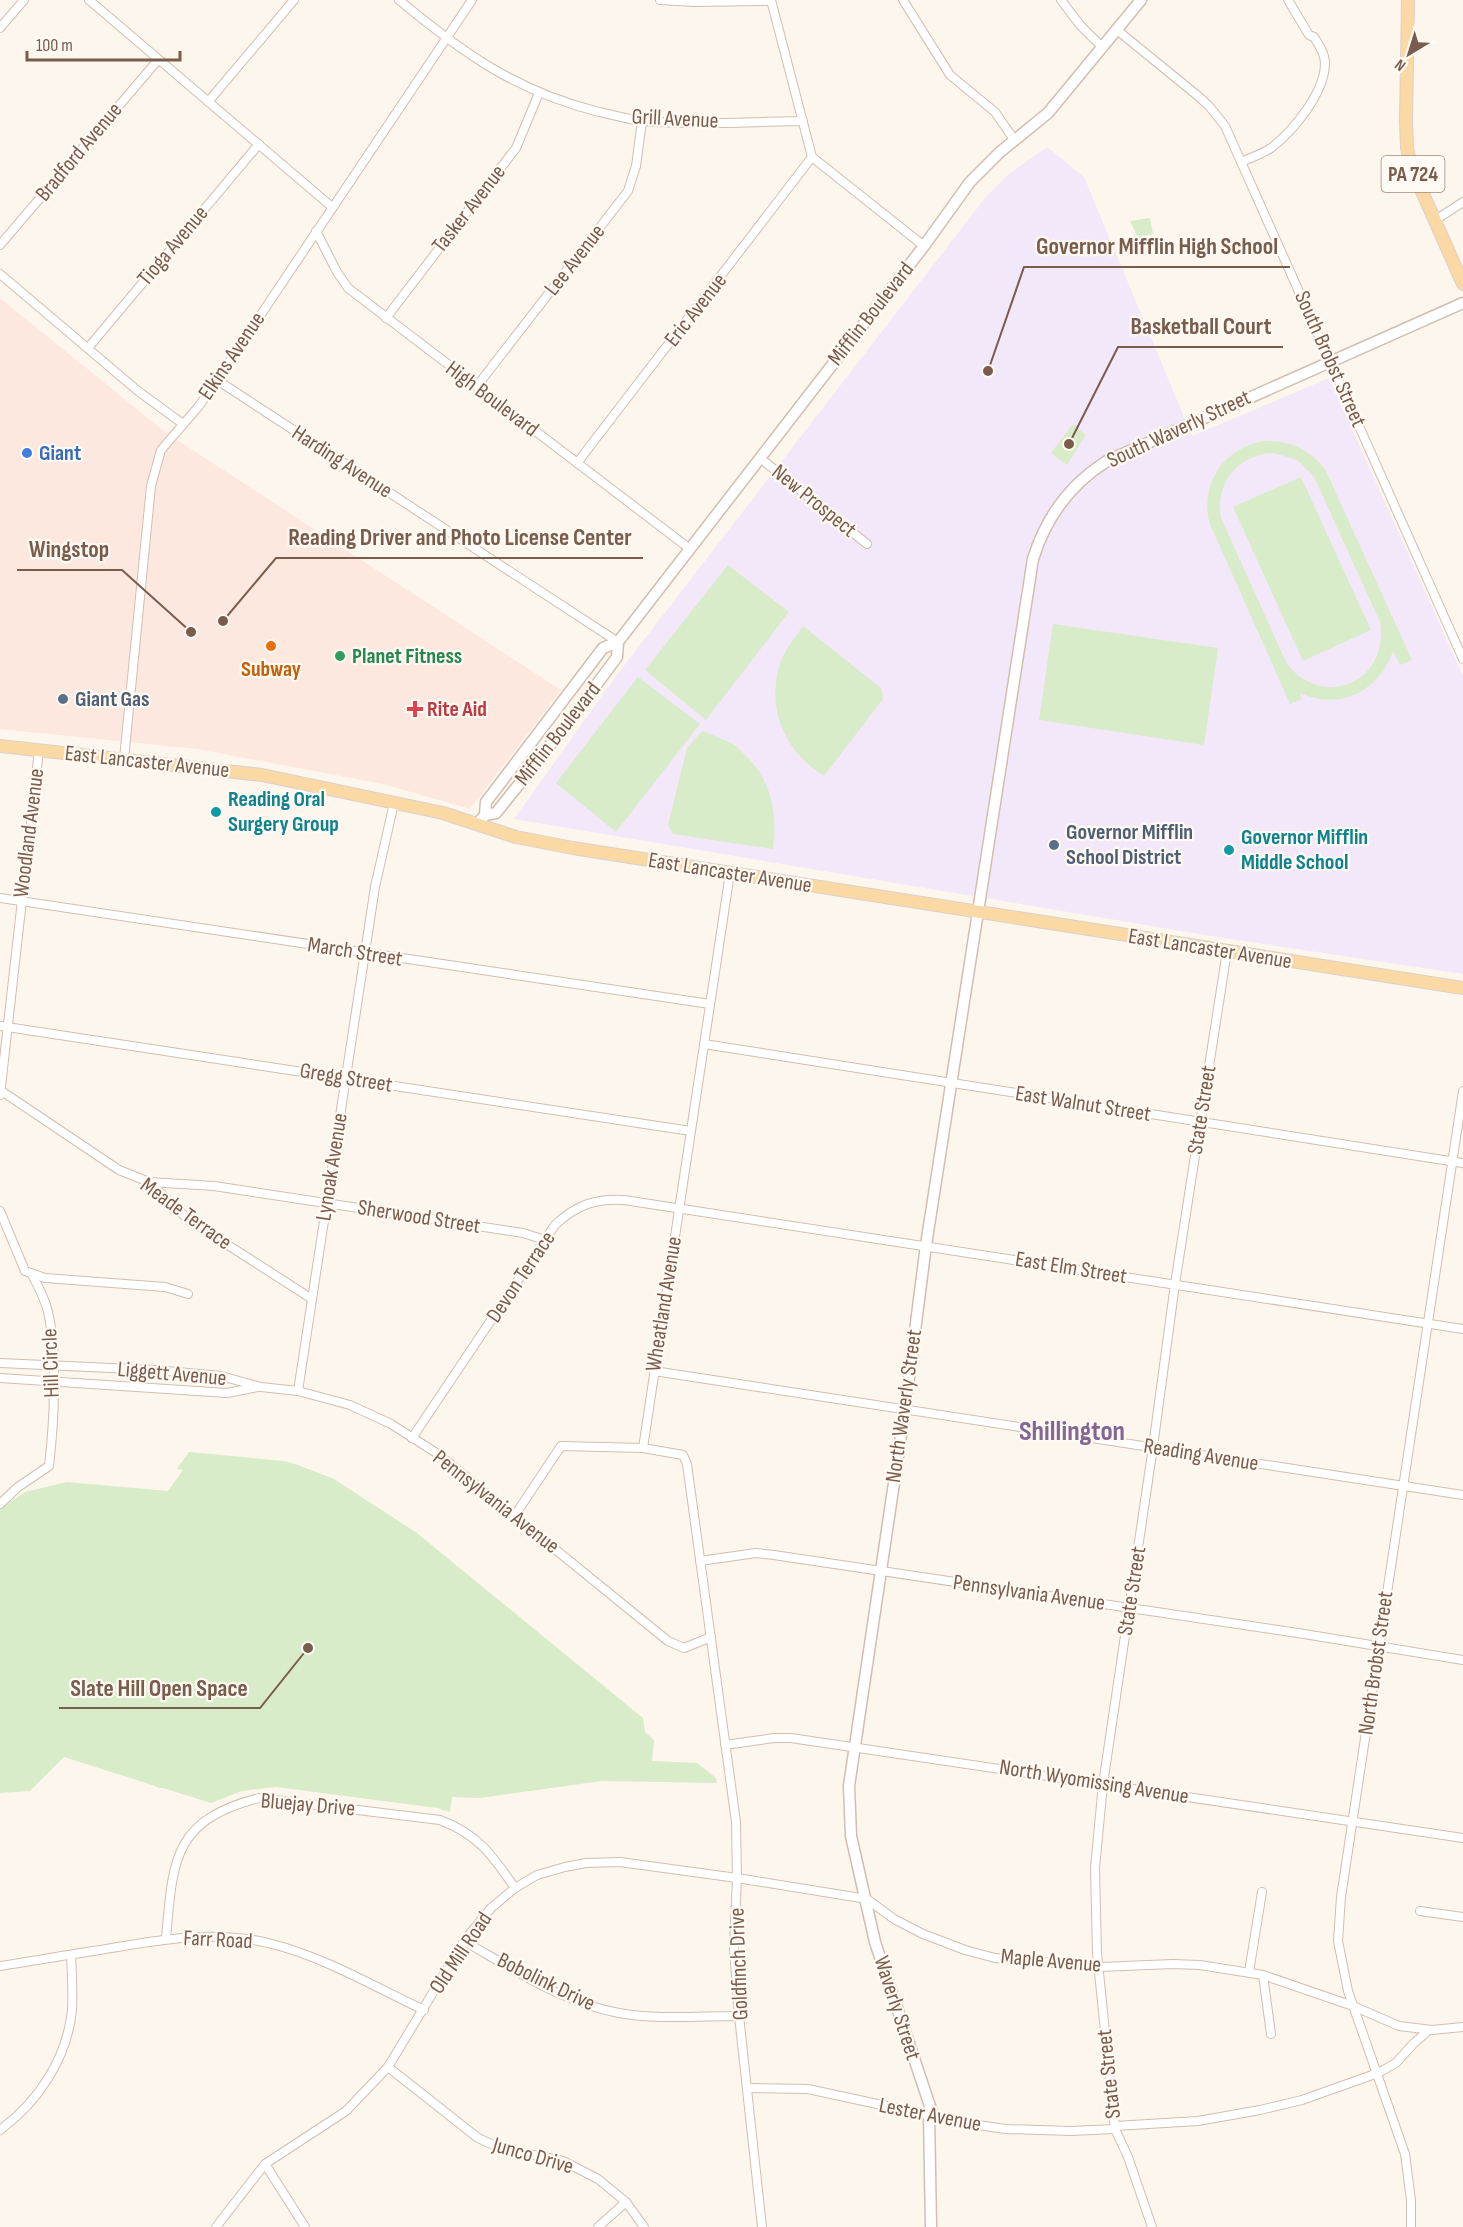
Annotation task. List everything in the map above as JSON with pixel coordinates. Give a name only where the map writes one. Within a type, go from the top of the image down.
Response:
[{"type":"main road","name":"PA 724","points":[[1408,0],[1407,148],[1412,169],[1463,284]]},
{"type":"main road","name":"East Lancaster Avenue","points":[[0,746],[262,775],[481,820],[516,837],[977,913],[1463,988]]},
{"type":"street","points":[[0,28],[24,0]]},
{"type":"street","points":[[89,0],[332,207]]},
{"type":"street","points":[[208,102],[294,0]]},
{"type":"street","name":"Grill Avenue","points":[[399,0],[446,39],[482,63],[539,93],[584,108],[642,121],[699,123],[803,121]]},
{"type":"street","name":"Elkins Avenue","points":[[124,759],[151,486],[161,450],[218,380],[472,0]]},
{"type":"street","points":[[660,0],[771,1],[812,157],[924,246]]},
{"type":"street","points":[[903,0],[950,75],[995,112],[1015,141]]},
{"type":"street","points":[[1061,0],[1080,25],[1103,48]]},
{"type":"street","name":"Mifflin Boulevard","points":[[481,820],[496,813],[571,719],[616,657],[618,642],[924,246],[970,182],[1000,152],[1048,113],[1141,0]]},
{"type":"street","points":[[1241,162],[1269,149],[1286,134],[1316,95],[1322,81],[1325,61],[1319,46],[1314,37],[1309,35],[1288,0]]},
{"type":"street","name":"South Brobst Street","points":[[1117,30],[1209,106],[1225,126],[1463,659]]},
{"type":"street","name":"Bradford Avenue","points":[[0,245],[158,60]]},
{"type":"street","name":"Tasker Avenue","points":[[386,318],[516,148],[539,93]]},
{"type":"street","name":"Lee Avenue","points":[[477,386],[628,191],[634,177],[642,121]]},
{"type":"street","name":"Tioga Avenue","points":[[88,348],[259,144]]},
{"type":"street","name":"Eric Avenue","points":[[578,463],[812,157]]},
{"type":"street","points":[[1434,221],[1463,202]]},
{"type":"street","name":"High Boulevard","points":[[316,231],[348,288],[690,549]]},
{"type":"street","points":[[0,274],[138,391],[183,424]]},
{"type":"street","name":"South Waverly Street","points":[[977,913],[1029,577],[1039,540],[1062,500],[1084,477],[1112,458],[1463,303]]},
{"type":"street","name":"Harding Avenue","points":[[218,380],[618,642]]},
{"type":"street","name":"New Prospect","points":[[760,458],[867,544]]},
{"type":"street","name":"Mifflin Boulevard","points":[[481,820],[486,802],[603,648],[618,642]]},
{"type":"street","name":"Woodland Avenue","points":[[0,1095],[4,1026],[39,750]]},
{"type":"street","name":"Lynoak Avenue","points":[[298,1390],[364,954],[375,887],[394,802]]},
{"type":"street","name":"Wheatland Avenue","points":[[643,1448],[730,873]]},
{"type":"street","name":"March Street","points":[[0,898],[710,1004]]},
{"type":"street","name":"North Waverly Street","points":[[867,1899],[860,1878],[849,1819],[849,1786],[853,1746],[905,1409],[926,1245],[977,913]]},
{"type":"street","name":"State Street","points":[[1152,2227],[1128,2157],[1115,2128],[1099,1967],[1095,1868],[1102,1784],[1154,1447],[1175,1284],[1227,951]]},
{"type":"street","name":"Gregg Street","points":[[4,1026],[691,1131]]},
{"type":"street","name":"East Walnut Street","points":[[704,1044],[1463,1163]]},
{"type":"street","name":"Meade Terrace","points":[[0,1090],[119,1170],[149,1182],[189,1220],[312,1299]]},
{"type":"street","name":"North Brobst Street","points":[[1411,2227],[1411,2200],[1406,2154],[1353,2006],[1338,1941],[1341,1897],[1463,1091]]},
{"type":"street","name":"Sherwood Street","points":[[149,1182],[214,1186],[327,1202],[523,1233],[545,1240]]},
{"type":"street","name":"Devon Terrace","points":[[412,1438],[545,1240],[555,1226],[569,1213],[585,1204],[604,1199],[679,1209]]},
{"type":"street","name":"East Elm Street","points":[[679,1209],[1463,1329]]},
{"type":"street","name":"Hill Circle","points":[[0,1211],[25,1271],[32,1274],[48,1310],[53,1365],[52,1440],[49,1466],[18,1487],[0,1504]]},
{"type":"street","points":[[32,1274],[45,1278],[165,1287],[188,1294]]},
{"type":"street","name":"Liggett Avenue","points":[[0,1363],[221,1376],[261,1387]]},
{"type":"street","name":"Reading Avenue","points":[[654,1371],[1463,1495]]},
{"type":"street","name":"Liggett Avenue","points":[[0,1378],[227,1393],[261,1387]]},
{"type":"street","name":"Pennsylvania Avenue","points":[[261,1387],[298,1390],[350,1405],[376,1417],[412,1438],[467,1477],[668,1641],[684,1648],[711,1637]]},
{"type":"street","points":[[515,1515],[561,1446],[643,1448],[683,1455],[689,1474],[711,1637]]},
{"type":"street","name":"Pennsylvania Avenue","points":[[700,1561],[756,1553],[1463,1660]]},
{"type":"street","name":"Goldfinch Drive","points":[[711,1637],[736,1822],[737,1878],[734,1949],[762,2227]]},
{"type":"street","name":"North Wyomissing Avenue","points":[[725,1745],[785,1737],[1463,1838]]},
{"type":"street","name":"Bluejay Drive","points":[[166,1938],[171,1882],[177,1859],[187,1841],[204,1822],[219,1811],[259,1798],[440,1820],[458,1827],[481,1843],[515,1888]]},
{"type":"street","name":"Old Mill Road","points":[[216,2227],[265,2164],[346,2111],[388,2067],[464,1941],[491,1908],[515,1888],[537,1875],[586,1863],[620,1862],[867,1899]]},
{"type":"street","points":[[1249,1972],[1262,1892]]},
{"type":"street","name":"Maple Avenue","points":[[867,1899],[907,1926],[965,1950],[995,1958],[1099,1967],[1173,1964],[1220,1967],[1263,1975],[1353,2006],[1399,2026],[1429,2030],[1463,2027]]},
{"type":"street","name":"Waverly Street","points":[[867,1899],[875,1942],[931,2115],[931,2227]]},
{"type":"street","points":[[1420,1911],[1463,1917]]},
{"type":"street","name":"Farr Road","points":[[0,1966],[166,1938],[221,1936],[273,1944],[311,1957],[424,2010]]},
{"type":"street","name":"Bobolink Drive","points":[[464,1941],[555,1991],[588,2006],[647,2016],[739,2016]]},
{"type":"street","points":[[0,2130],[19,2115],[42,2087],[61,2055],[72,2013],[71,1955]]},
{"type":"street","points":[[1263,1975],[1271,2034]]},
{"type":"street","name":"Lester Avenue","points":[[747,2088],[808,2089],[965,2124],[1005,2129],[1037,2131],[1115,2128],[1198,2121],[1302,2100],[1378,2073],[1396,2063],[1429,2030]]},
{"type":"street","name":"Junco Drive","points":[[388,2067],[478,2138],[500,2148],[550,2158],[575,2166],[598,2179],[626,2202],[644,2227]]},
{"type":"street","points":[[265,2164],[305,2227]]},
{"type":"street","points":[[598,2227],[626,2202]]},
{"type":"shaded area","points":[[1047,147],[1084,177],[1192,436],[1329,378],[1463,676],[1463,974],[1217,937],[514,819],[616,676],[985,198],[1009,174]]},
{"type":"shaded area","points":[[0,298],[165,432],[561,690],[470,809],[383,784],[197,749],[0,729]]},
{"type":"green space","points":[[1150,218],[1153,234],[1138,238],[1130,221]]},
{"type":"green space","points":[[1073,424],[1086,435],[1067,465],[1051,453]]},
{"type":"green space","points":[[1264,441],[1291,444],[1306,451],[1325,469],[1412,660],[1400,665],[1393,651],[1378,677],[1356,694],[1329,700],[1300,693],[1302,699],[1290,704],[1209,522],[1207,507],[1212,480],[1227,459],[1250,445]],"holes":[[[1274,453],[1297,460],[1314,477],[1380,622],[1380,643],[1375,660],[1365,674],[1351,683],[1335,687],[1319,686],[1302,678],[1287,664],[1221,518],[1222,493],[1226,482],[1240,465],[1261,455]]]},
{"type":"green space","points":[[1301,477],[1371,630],[1303,661],[1233,507]]},
{"type":"green space","points":[[728,565],[789,612],[706,720],[645,670]]},
{"type":"green space","points":[[1053,624],[1218,648],[1204,745],[1039,720]]},
{"type":"green space","points":[[803,626],[882,689],[883,699],[824,776],[799,755],[790,743],[778,715],[776,684],[779,667],[789,646]]},
{"type":"green space","points":[[638,677],[700,724],[616,832],[556,783]]},
{"type":"green space","points":[[702,731],[735,745],[763,777],[773,811],[773,849],[673,834],[668,825],[687,748]]},
{"type":"green space","points":[[189,1452],[284,1461],[334,1479],[417,1533],[643,1718],[645,1732],[654,1740],[652,1761],[697,1763],[716,1778],[717,1783],[602,1781],[480,1798],[452,1797],[450,1812],[437,1808],[276,1787],[242,1791],[211,1803],[64,1757],[30,1791],[0,1793],[0,1509],[25,1492],[67,1482],[168,1491],[183,1470],[177,1469]]},
{"type":"place","name":"Governor Mifflin High School","points":[[988,371]]},
{"type":"place","name":"Basketball Court","points":[[1069,444]]},
{"type":"place","name":"Giant","points":[[27,453]]},
{"type":"place","name":"Reading Driver and Photo License Center","points":[[223,621]]},
{"type":"place","name":"Wingstop","points":[[191,632]]},
{"type":"place","name":"Subway","points":[[271,646]]},
{"type":"place","name":"Planet Fitness","points":[[340,656]]},
{"type":"place","name":"Giant Gas","points":[[63,699]]},
{"type":"place","name":"Rite Aid","points":[[415,709]]},
{"type":"place","name":"Reading Oral Surgery Group","points":[[216,812]]},
{"type":"place","name":"Governor Mifflin School District","points":[[1054,845]]},
{"type":"place","name":"Governor Mifflin Middle School","points":[[1229,850]]},
{"type":"place","name":"Slate Hill Open Space","points":[[308,1648]]},
{"type":"district","name":"Shillington","points":[[1072,1431]]}]
